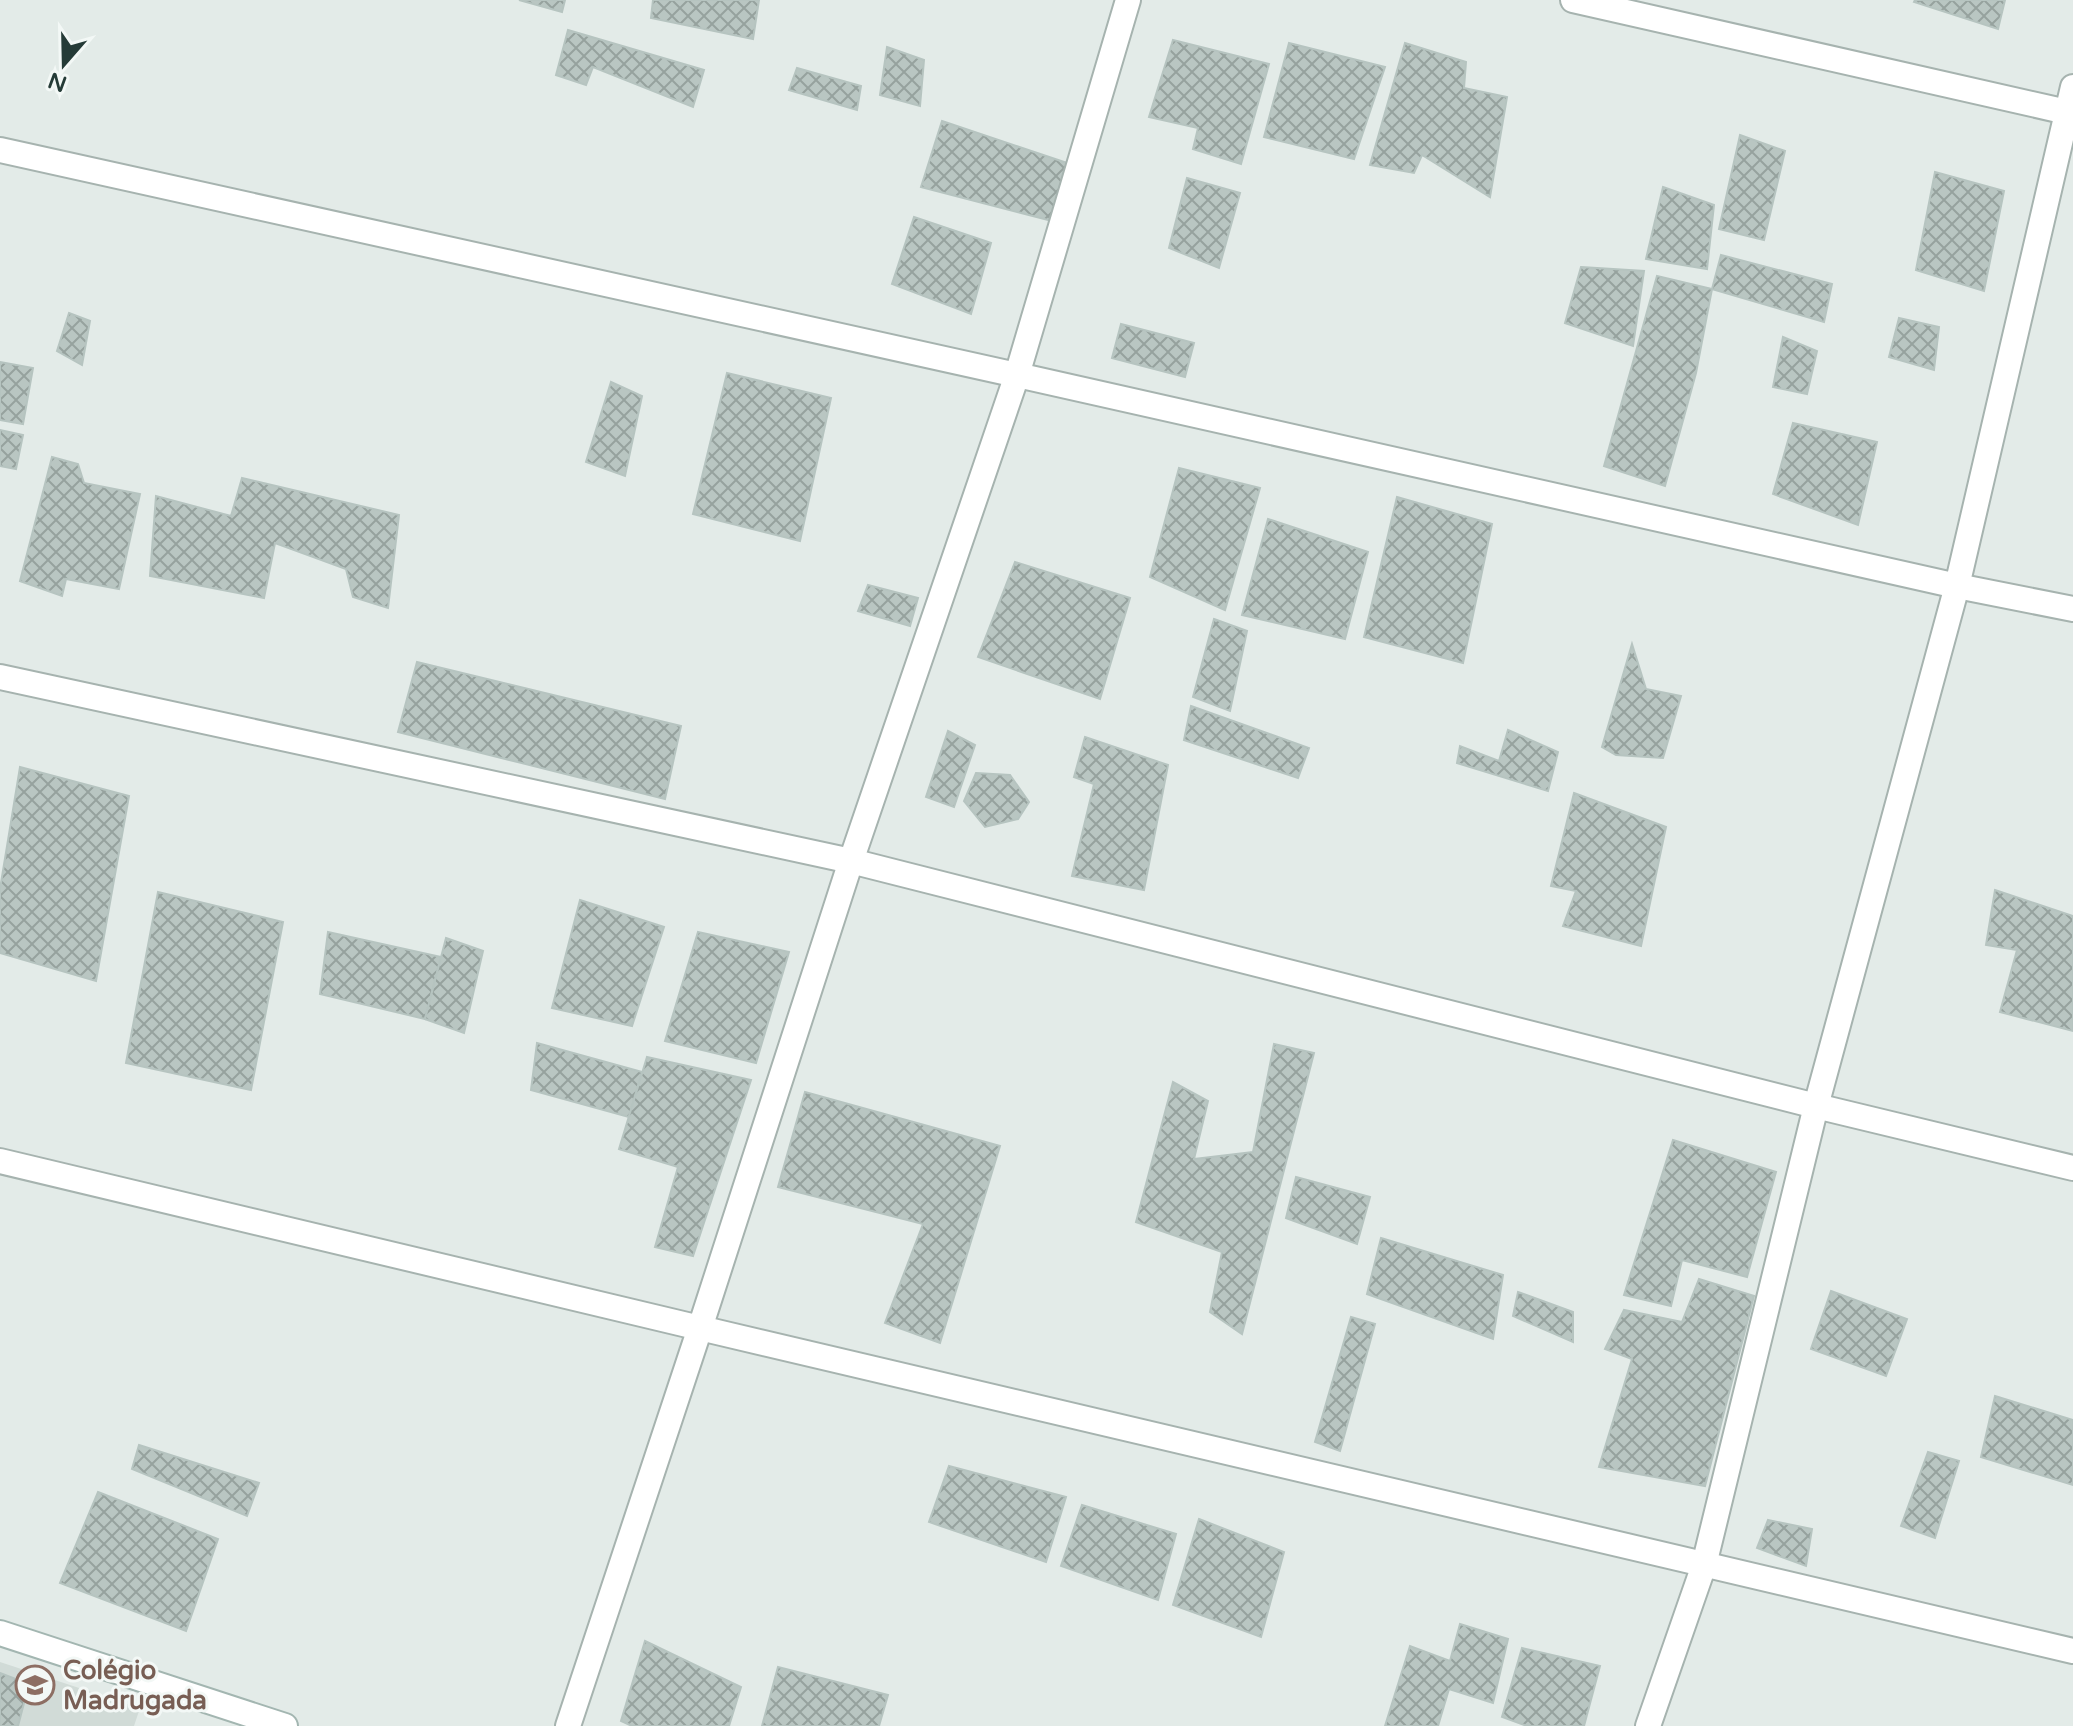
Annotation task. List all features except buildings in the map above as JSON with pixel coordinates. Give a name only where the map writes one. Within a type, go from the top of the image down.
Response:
[{"type":"street","points":[[568,1726],[851,861],[1017,375],[1128,0]]},
{"type":"street","points":[[1573,0],[2067,112]]},
{"type":"street","points":[[1648,1726],[1704,1565],[1816,1106],[1957,586],[2073,87]]},
{"type":"street","points":[[0,150],[1957,586],[2073,609]]},
{"type":"street","points":[[0,677],[851,861],[1816,1106],[2073,1168]]},
{"type":"street","points":[[0,1161],[2073,1651]]},
{"type":"street","points":[[0,1633],[285,1726]]},
{"type":"shaded area","name":"Colégio Madrugada","points":[[0,1662],[140,1708],[134,1726],[0,1726]]},
{"type":"place","name":"Colégio Madrugada","points":[[35,1685]]}]
